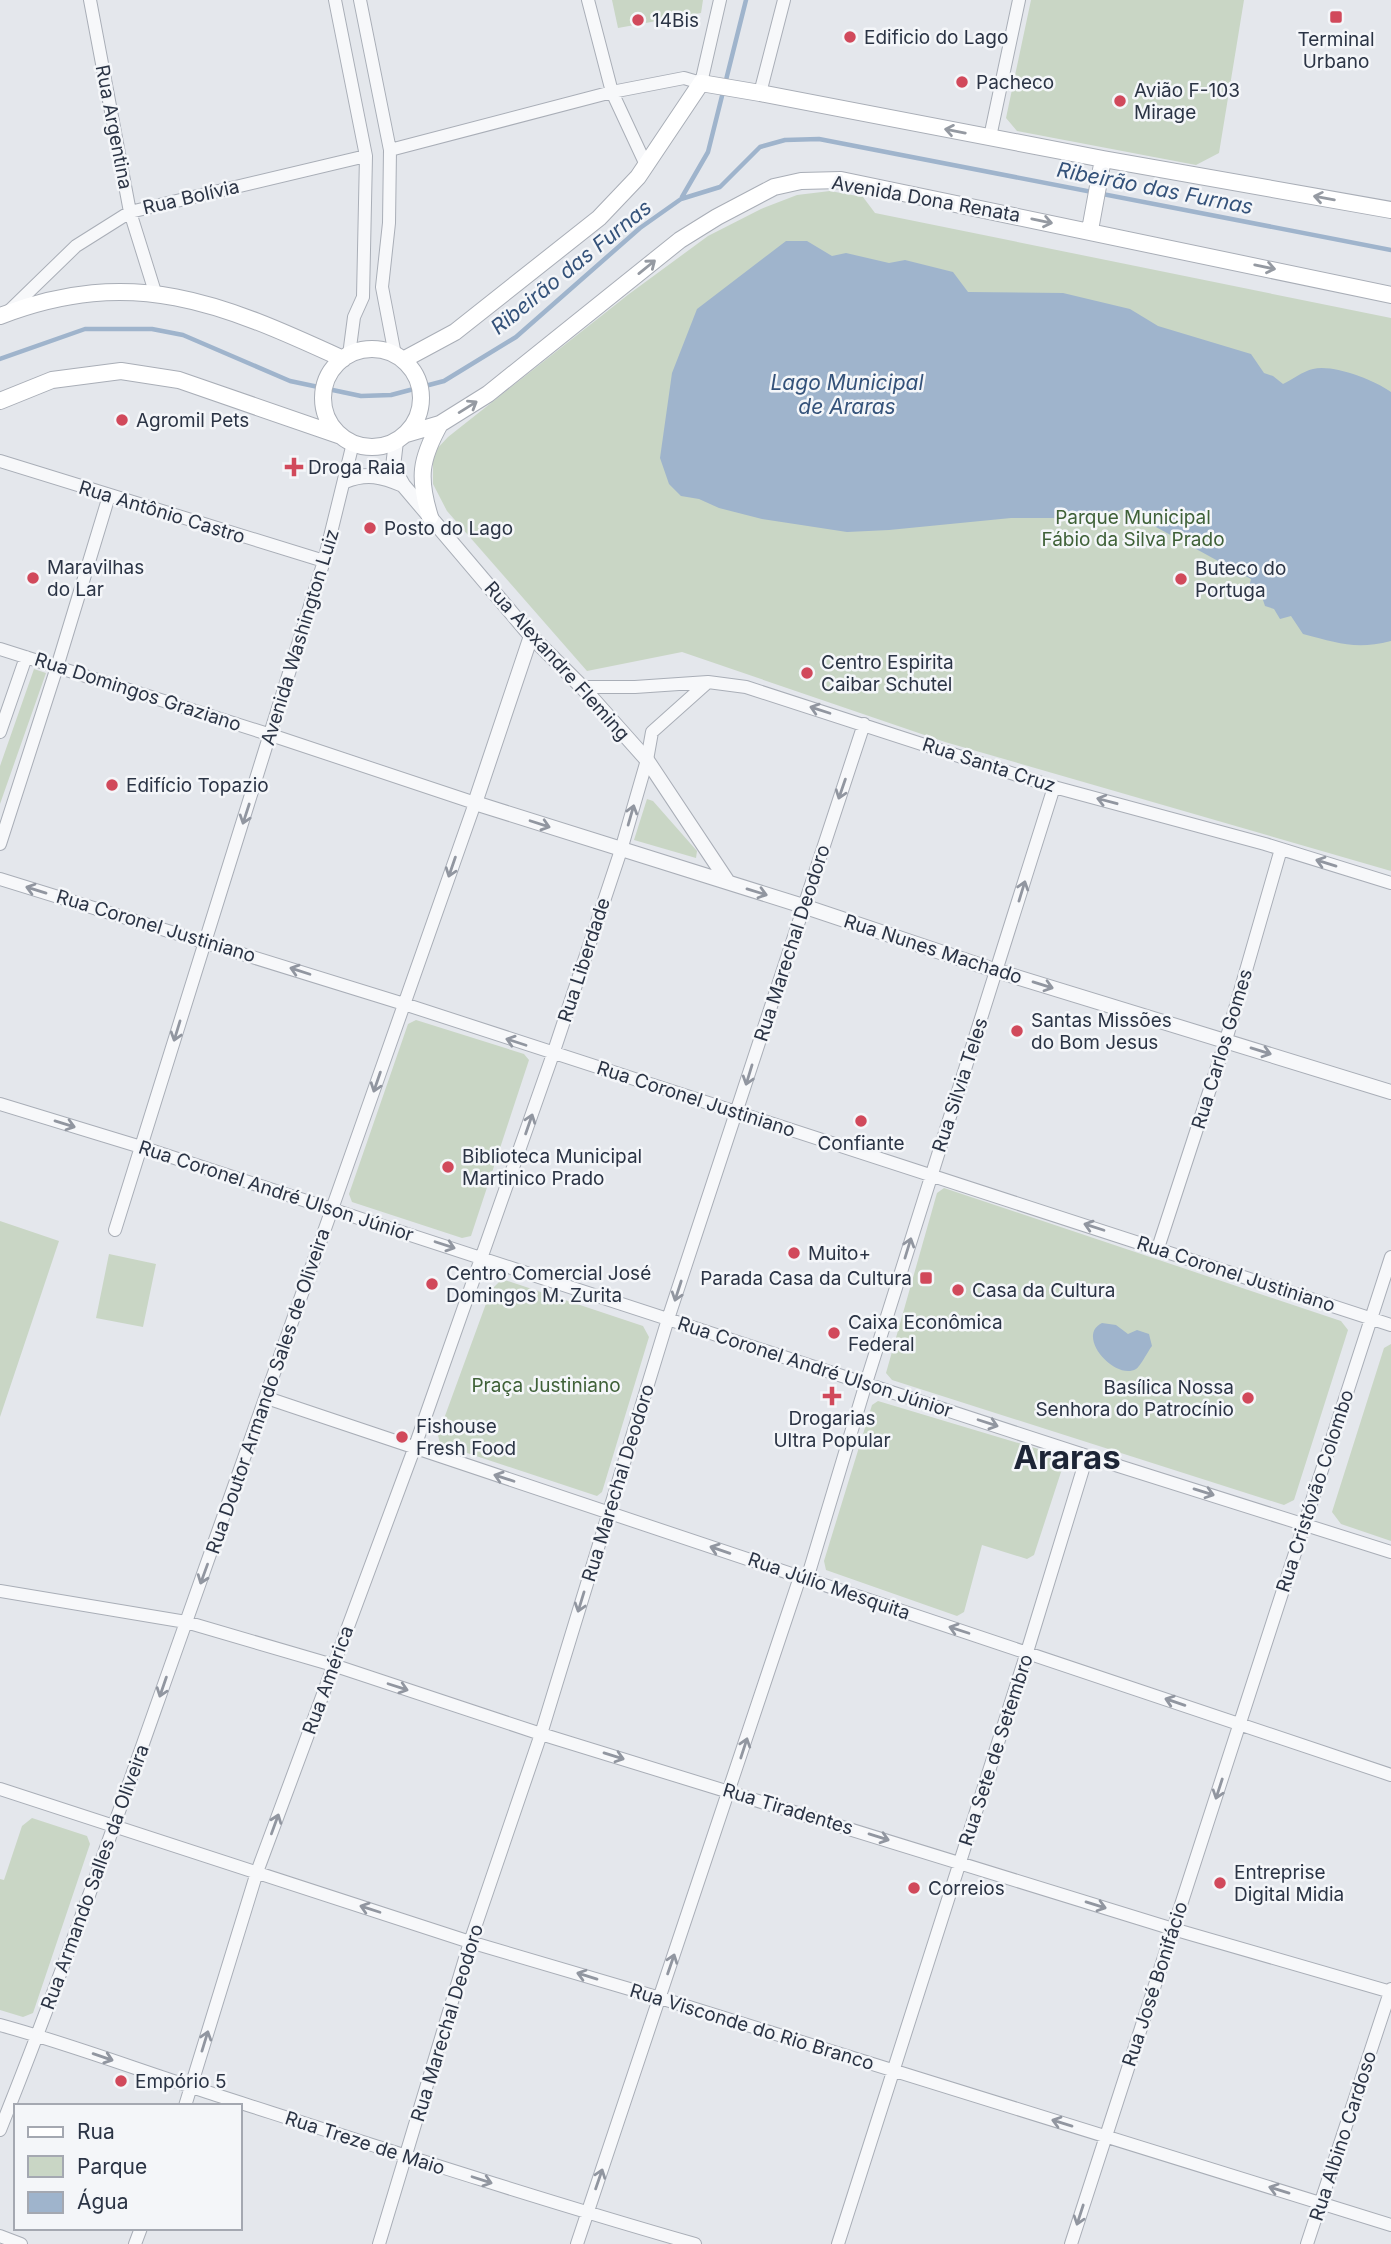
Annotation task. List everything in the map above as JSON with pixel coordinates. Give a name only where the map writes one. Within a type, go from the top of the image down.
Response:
[{"type":"main road","points":[[404,363],[455,332],[599,218],[638,177],[701,83],[990,137],[1101,167],[1391,210]]},
{"type":"main road","points":[[1090,230],[1101,167]]},
{"type":"main road","name":"Avenida Dona Renata","points":[[401,437],[440,424],[488,394],[680,240],[774,187],[801,181],[841,180],[1391,295]]},
{"type":"main road","points":[[4,314],[64,297],[110,291],[155,292],[212,305],[288,333],[342,361]]},
{"type":"main road","points":[[0,401],[52,380],[121,371],[179,380],[365,447],[379,447],[401,437],[416,421],[421,405],[421,388],[404,363],[372,350],[342,361],[326,383],[323,397],[331,425],[347,439]]},
{"type":"main road","points":[[430,517],[422,491],[422,465],[428,446],[440,424]]},
{"type":"street","name":"Rua Argentina","points":[[90,0],[130,212],[155,292]]},
{"type":"street","points":[[335,0],[366,156],[363,297],[354,317],[342,361]]},
{"type":"street","points":[[360,0],[390,150],[389,223],[382,287],[404,363]]},
{"type":"street","points":[[588,0],[612,92],[646,165]]},
{"type":"street","points":[[390,150],[612,92],[684,78],[701,83],[720,0]]},
{"type":"street","points":[[760,93],[784,0]]},
{"type":"street","points":[[990,137],[1019,0]]},
{"type":"street","name":"Rua Bolívia","points":[[4,314],[76,246],[130,212],[366,156]]},
{"type":"street","name":"Rua Alexandre Fleming","points":[[401,437],[393,467],[403,485],[531,636],[582,687],[647,760],[728,883]]},
{"type":"street","name":"Avenida Washington Luiz","points":[[115,1230],[324,561],[345,481],[347,439]]},
{"type":"street","name":"Rua Antônio Castro","points":[[0,461],[324,561]]},
{"type":"street","points":[[345,481],[372,475],[403,485]]},
{"type":"street","points":[[0,844],[109,496]]},
{"type":"street","points":[[475,803],[531,636]]},
{"type":"street","name":"Rua Domingos Graziano","points":[[0,649],[475,803]]},
{"type":"street","points":[[0,732],[26,657]]},
{"type":"street","name":"Rua Santa Cruz","points":[[582,687],[708,682],[746,687],[1054,786],[1281,849],[1391,883]]},
{"type":"street","name":"Rua Liberdade","points":[[483,1258],[621,850],[647,760],[652,732],[708,682]]},
{"type":"street","name":"Rua Marechal Deodoro","points":[[379,2244],[470,1942],[541,1734],[668,1319],[864,724]]},
{"type":"street","name":"Rua Silvia Teles","points":[[577,2244],[803,1578],[1054,786]]},
{"type":"street","name":"Rua Nunes Machado","points":[[475,803],[803,906],[997,971],[1391,1092]]},
{"type":"street","name":"Rua Doutor Armando Sales de Oliveira","points":[[186,1622],[475,803]]},
{"type":"street","name":"Rua Carlos Gomes","points":[[1158,1248],[1226,1040],[1281,849]]},
{"type":"street","name":"Rua Coronel Justiniano","points":[[0,879],[404,1004],[1391,1325]]},
{"type":"street","name":"Rua Coronel André Ulson Júnior","points":[[0,1104],[141,1147],[1087,1456],[1391,1552]]},
{"type":"street","name":"Rua América","points":[[186,2104],[257,1872],[483,1258]]},
{"type":"street","name":"Rua Cristóvão Colombo","points":[[1240,1724],[1391,1258]]},
{"type":"street","name":"Rua Júlio Mesquita","points":[[267,1398],[1391,1775]]},
{"type":"street","name":"Rua Sete de Setembro","points":[[838,2244],[961,1863],[1087,1456]]},
{"type":"street","name":"Rua Tiradentes","points":[[0,1591],[186,1622],[333,1665],[541,1734],[1173,1929],[1391,1991]]},
{"type":"street","name":"Rua Armando Salles da Oliveira","points":[[0,2130],[38,2035],[186,1622]]},
{"type":"street","name":"Rua José Bonifácio","points":[[1071,2244],[1240,1724]]},
{"type":"street","name":"Rua Visconde do Rio Branco","points":[[0,1789],[470,1942],[660,1998],[1391,2225]]},
{"type":"street","name":"Rua Albino Cardoso","points":[[1307,2244],[1391,1991]]},
{"type":"street","name":"Rua Treze de Maio","points":[[0,2025],[587,2213],[695,2244]]},
{"type":"street","points":[[0,2236],[21,2244]]},
{"type":"green space","name":"14Bis","points":[[612,0],[703,0],[701,13],[618,28]]},
{"type":"green space","points":[[1031,0],[1244,0],[1219,153],[1196,165],[1017,131],[1006,118]]},
{"type":"green space","name":"Parque Municipal Fábio da Silva Prado","points":[[830,191],[863,197],[875,213],[1391,318],[1391,871],[945,742],[682,652],[587,671],[447,511],[433,484],[433,453],[448,437],[629,294],[708,236],[761,209],[797,195]]},
{"type":"green space","points":[[34,669],[46,673],[0,804],[0,766]]},
{"type":"green space","points":[[647,799],[653,801],[697,851],[696,858],[634,840]]},
{"type":"green space","points":[[416,1020],[524,1054],[529,1060],[471,1236],[462,1238],[352,1202],[349,1194],[408,1024]]},
{"type":"green space","points":[[944,1188],[1341,1321],[1348,1330],[1294,1500],[1284,1505],[892,1380],[886,1373],[937,1193]]},
{"type":"green space","points":[[0,1221],[59,1241],[0,1417]]},
{"type":"green space","points":[[109,1254],[156,1264],[143,1327],[96,1318]]},
{"type":"green space","name":"Praça Justiniano","points":[[502,1279],[643,1326],[649,1337],[602,1492],[597,1496],[440,1444],[438,1435],[491,1290]]},
{"type":"green space","points":[[1391,1344],[1391,1541],[1341,1524],[1332,1512],[1384,1348]]},
{"type":"green space","points":[[878,1401],[1045,1451],[1061,1472],[1034,1555],[1027,1559],[982,1545],[964,1612],[957,1616],[826,1570],[824,1561],[872,1405]]},
{"type":"green space","points":[[32,1818],[87,1836],[90,1844],[33,2013],[23,2017],[0,2010],[0,1879],[4,1880],[22,1826]]},
{"type":"water","name":"Lago Municipal de Araras","points":[[786,241],[807,241],[832,256],[846,253],[889,263],[905,260],[953,272],[968,292],[1063,293],[1130,309],[1158,326],[1251,354],[1264,373],[1283,384],[1305,372],[1321,368],[1353,374],[1391,392],[1391,641],[1357,645],[1303,634],[1291,616],[1280,619],[1274,609],[1265,606],[1261,594],[1248,592],[1251,579],[1123,509],[1095,518],[1011,518],[847,532],[762,519],[681,496],[669,484],[660,458],[672,373],[697,309]]},
{"type":"water","points":[[1102,1323],[1116,1325],[1128,1334],[1137,1330],[1149,1334],[1152,1346],[1136,1369],[1118,1369],[1101,1355],[1093,1337],[1095,1329]]},
{"type":"waterway","name":"Ribeirão das Furnas","points":[[682,197],[708,152],[746,0]]},
{"type":"waterway","name":"Ribeirão das Furnas","points":[[0,359],[85,329],[152,329],[183,335],[290,381],[361,396],[391,395],[444,381],[516,337],[640,228],[681,199],[720,187],[760,147],[785,140],[819,139],[1391,250]]},
{"type":"place","name":"Terminal Urbano","points":[[1336,17]]},
{"type":"place","name":"14Bis","points":[[638,20]]},
{"type":"place","name":"Edificio do Lago","points":[[850,37]]},
{"type":"place","name":"Pacheco","points":[[962,82]]},
{"type":"place","name":"Avião F-103 Mirage","points":[[1120,101]]},
{"type":"place","name":"Agromil Pets","points":[[122,420]]},
{"type":"place","name":"Droga Raia","points":[[294,467]]},
{"type":"place","name":"Posto do Lago","points":[[370,528]]},
{"type":"place","name":"Maravilhas do Lar","points":[[33,578]]},
{"type":"place","name":"Buteco do Portuga","points":[[1181,579]]},
{"type":"place","name":"Centro Espirita Caibar Schutel","points":[[807,673]]},
{"type":"place","name":"Edifício Topazio","points":[[112,785]]},
{"type":"place","name":"Santas Missões do Bom Jesus","points":[[1017,1031]]},
{"type":"place","name":"Confiante","points":[[861,1121]]},
{"type":"place","name":"Biblioteca Municipal Martinico Prado","points":[[448,1167]]},
{"type":"place","name":"Muito+","points":[[794,1253]]},
{"type":"place","name":"Parada Casa da Cultura","points":[[926,1278]]},
{"type":"place","name":"Centro Comercial José Domingos M. Zurita","points":[[432,1284]]},
{"type":"place","name":"Casa da Cultura","points":[[958,1290]]},
{"type":"place","name":"Caixa Econômica Federal","points":[[834,1333]]},
{"type":"place","name":"Drogarias Ultra Popular","points":[[832,1396]]},
{"type":"place","name":"Basílica Nossa Senhora do Patrocínio","points":[[1248,1398]]},
{"type":"place","name":"Fishouse Fresh Food","points":[[402,1437]]},
{"type":"place","name":"Entreprise Digital Midia","points":[[1220,1883]]},
{"type":"place","name":"Correios","points":[[914,1888]]},
{"type":"place","name":"Empório 5","points":[[121,2081]]},
{"type":"district","name":"Araras","points":[[1067,1457]]}]
